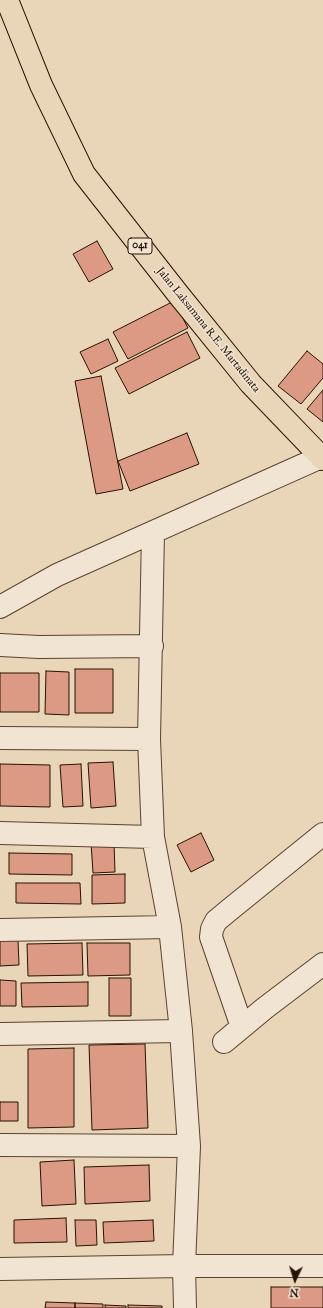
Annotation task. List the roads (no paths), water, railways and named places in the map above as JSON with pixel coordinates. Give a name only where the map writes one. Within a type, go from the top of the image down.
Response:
[{"type":"main road","name":"Jalan Laksamana R.E. Martadinata","points":[[7,0],[41,85],[84,174],[251,384],[322,458]]},
{"type":"street","points":[[0,607],[57,575],[322,458]]},
{"type":"street","points":[[153,532],[150,739],[154,838],[170,927],[181,1031],[189,1146],[184,1266],[185,1308]]},
{"type":"street","points":[[0,645],[39,647],[152,646]]},
{"type":"street","points":[[0,738],[150,739]]},
{"type":"street","points":[[0,833],[154,838]]},
{"type":"street","points":[[242,1027],[211,936],[212,929],[216,921],[237,902],[323,834]]},
{"type":"street","points":[[0,930],[170,927]]},
{"type":"street","points":[[224,1042],[322,968]]},
{"type":"street","points":[[0,1034],[181,1031]]},
{"type":"street","points":[[0,1145],[189,1146]]},
{"type":"street","points":[[0,1269],[184,1266],[323,1266]]}]
